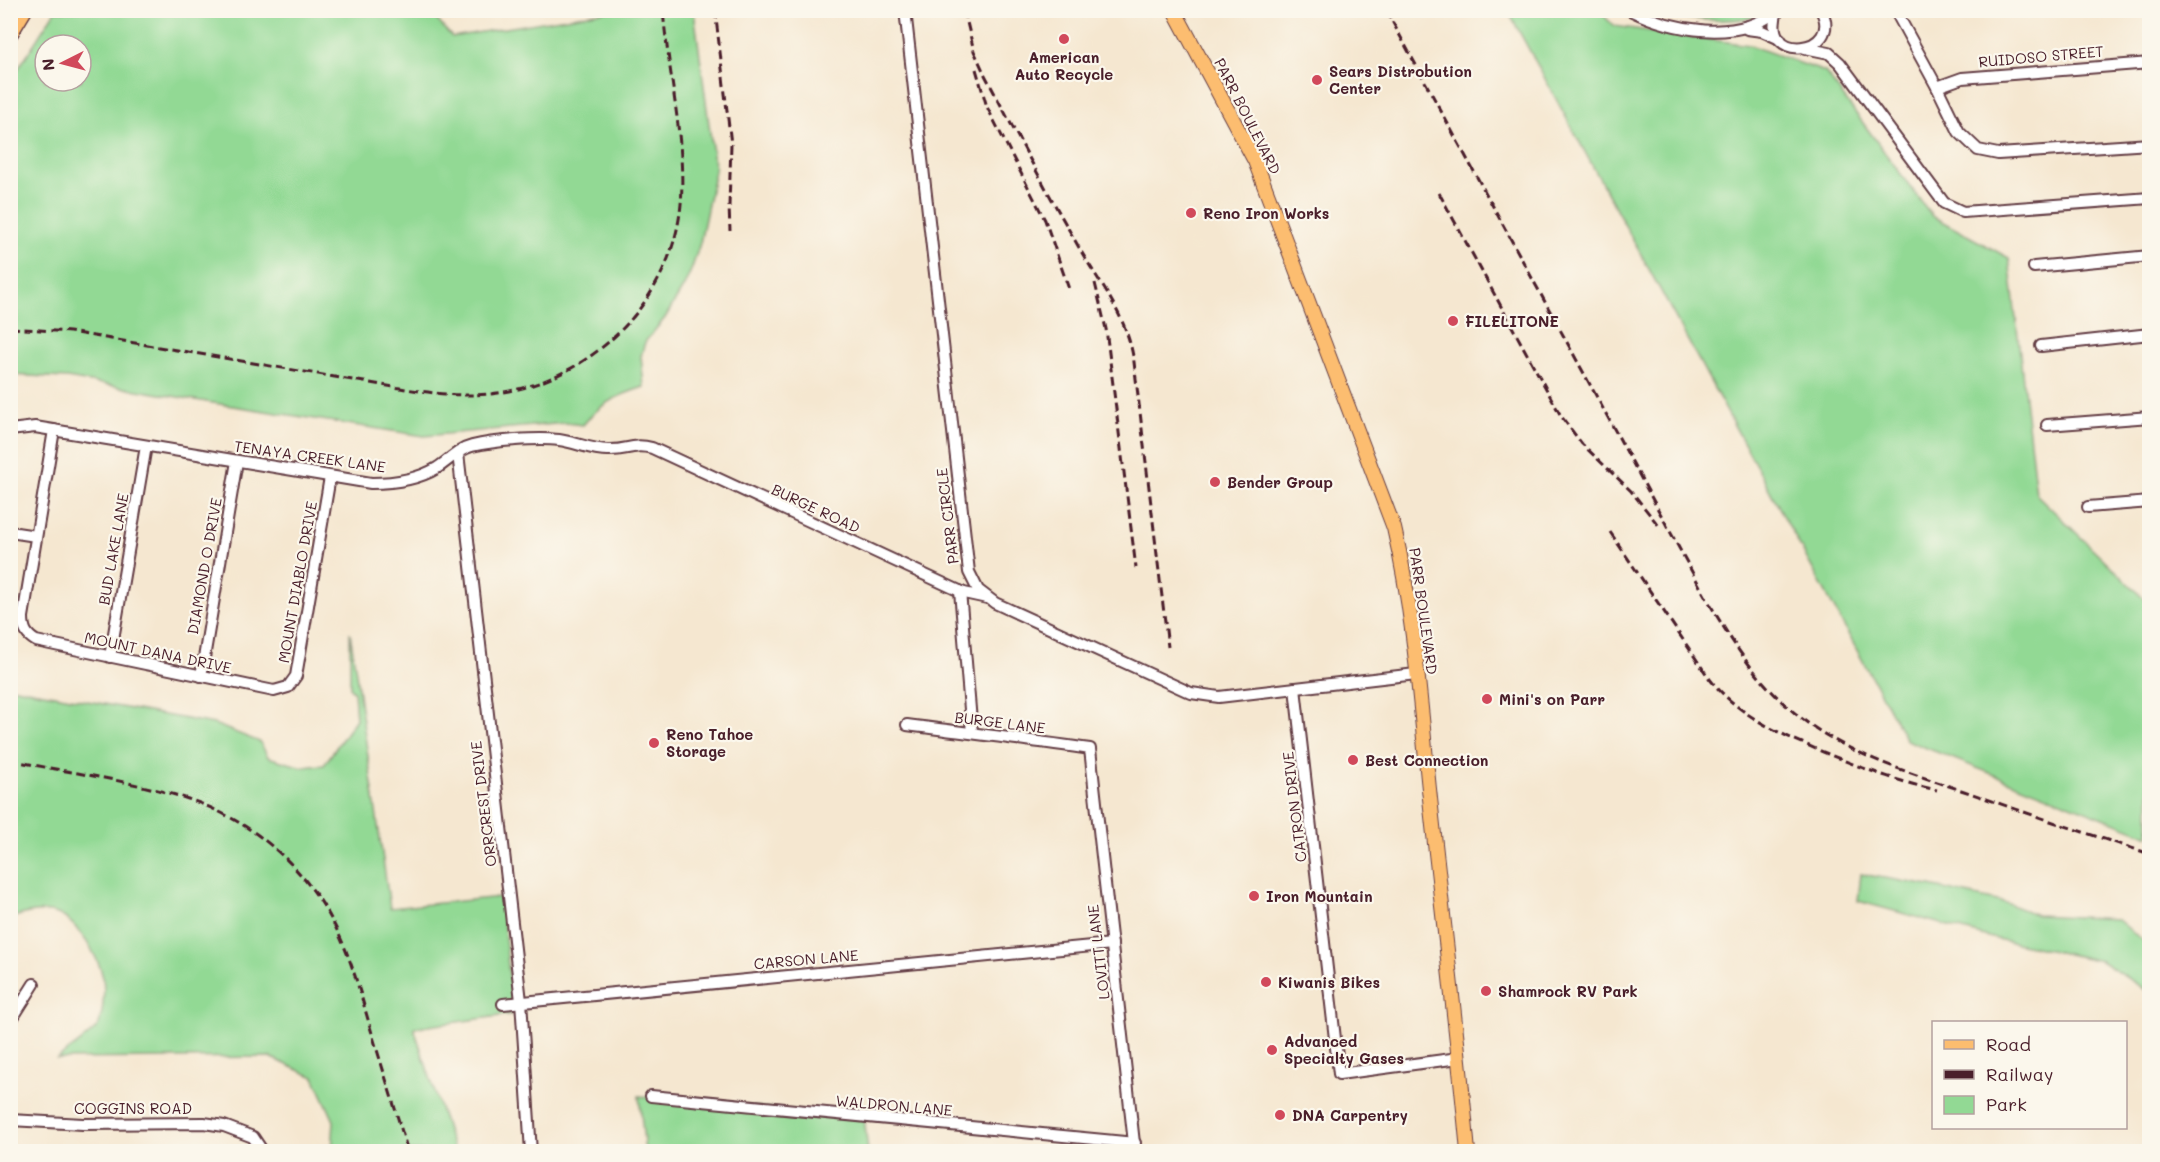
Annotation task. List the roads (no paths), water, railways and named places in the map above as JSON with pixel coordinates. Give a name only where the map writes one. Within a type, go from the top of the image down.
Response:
[{"type":"highway","points":[[10,33],[24,10]]},
{"type":"main road","name":"PARR BOULEVARD","points":[[1174,10],[1255,161],[1394,528],[1403,564],[1416,674],[1459,1058],[1467,1152]]},
{"type":"street","name":"PARR CIRCLE","points":[[905,10],[969,572],[978,590],[987,598],[1191,693],[1219,697],[1416,674]]},
{"type":"street","points":[[1630,10],[1663,22],[1686,27],[1728,30],[1760,23],[1777,11]]},
{"type":"street","points":[[1821,10],[1829,53]]},
{"type":"street","points":[[1777,11],[1774,27],[1780,39]]},
{"type":"street","points":[[1897,11],[1959,132],[1978,150],[1998,154],[2150,144]]},
{"type":"street","points":[[1744,28],[1762,31],[1789,46],[1829,53],[1840,63],[1944,203],[1963,212],[2150,198]]},
{"type":"street","points":[[1805,48],[1813,45],[1824,32]]},
{"type":"street","name":"RUIDOSO STREET","points":[[1937,87],[1962,78],[2150,63]]},
{"type":"street","points":[[2034,267],[2150,256]]},
{"type":"street","points":[[2041,345],[2150,334]]},
{"type":"street","points":[[2047,425],[2150,417]]},
{"type":"street","name":"TENAYA CREEK LANE","points":[[10,430],[35,427],[371,483],[405,481],[434,470],[470,446],[556,439],[605,451],[622,450],[632,446]]},
{"type":"street","points":[[10,532],[36,536],[54,430]]},
{"type":"street","name":"BUD LAKE LANE","points":[[110,657],[146,446]]},
{"type":"street","name":"BURGE ROAD","points":[[632,446],[652,448],[960,591],[987,598]]},
{"type":"street","name":"ORRCREST DRIVE","points":[[458,453],[521,1001],[531,1152]]},
{"type":"street","name":"DIAMOND O DRIVE","points":[[201,676],[237,461]]},
{"type":"street","name":"MOUNT DIABLO DRIVE","points":[[285,689],[294,681],[296,675],[330,477]]},
{"type":"street","points":[[2088,507],[2150,502]]},
{"type":"street","name":"MOUNT DANA DRIVE","points":[[36,536],[23,617],[23,626],[27,634],[36,641],[274,691],[285,689]]},
{"type":"street","points":[[960,591],[972,733]]},
{"type":"street","name":"CATRON DRIVE","points":[[1295,688],[1340,1074],[1459,1058]]},
{"type":"street","name":"BURGE LANE","points":[[907,725],[1089,749]]},
{"type":"street","name":"LOVITT LANE","points":[[1089,749],[1135,1147]]},
{"type":"street","name":"CARSON LANE","points":[[503,1004],[1112,944]]},
{"type":"street","points":[[10,1022],[34,984]]},
{"type":"street","name":"WALDRON LANE","points":[[651,1096],[1135,1147]]},
{"type":"street","name":"COGGINS ROAD","points":[[10,1120],[82,1124],[204,1123],[224,1126],[253,1137],[263,1152]]},
{"type":"railway","points":[[10,328],[70,332],[445,394],[490,394],[526,387],[560,374],[591,356],[619,332],[642,305],[661,274],[674,240],[681,204],[681,157],[663,10]]},
{"type":"railway","points":[[715,10],[731,144],[730,231]]},
{"type":"railway","points":[[964,10],[974,51],[985,75],[1085,259],[1119,314],[1125,329],[1134,362],[1168,647]]},
{"type":"railway","points":[[1386,10],[1703,592],[1755,673],[1796,714],[1855,751],[1920,776],[2150,854]]},
{"type":"railway","points":[[976,69],[987,107],[1045,220],[1070,292]]},
{"type":"railway","points":[[1439,193],[1561,416],[1582,444],[1631,491],[1659,526]]},
{"type":"railway","points":[[1095,283],[1106,329],[1136,568]]},
{"type":"railway","points":[[1610,532],[1709,678],[1734,704],[1763,724],[1811,747],[1882,775],[1937,790]]},
{"type":"railway","points":[[10,760],[123,782],[188,799],[237,821],[280,853],[315,893],[341,939],[358,984],[408,1152]]},
{"type":"place","name":"American Auto Recycle","points":[[1064,39]]},
{"type":"place","name":"Sears Distrobution Center","points":[[1317,80]]},
{"type":"place","name":"Reno Iron Works","points":[[1191,213]]},
{"type":"place","name":"FILELITONE","points":[[1453,321]]},
{"type":"place","name":"Bender Group","points":[[1215,482]]},
{"type":"place","name":"Mini's on Parr","points":[[1487,699]]},
{"type":"place","name":"Reno Tahoe Storage","points":[[654,743]]},
{"type":"place","name":"Best Connection","points":[[1353,760]]},
{"type":"place","name":"Iron Mountain","points":[[1254,896]]},
{"type":"place","name":"Kiwanis Bikes","points":[[1266,982]]},
{"type":"place","name":"Shamrock RV Park","points":[[1486,991]]},
{"type":"place","name":"Advanced Specialty Gases","points":[[1272,1050]]},
{"type":"place","name":"DNA Carpentry","points":[[1280,1115]]}]
